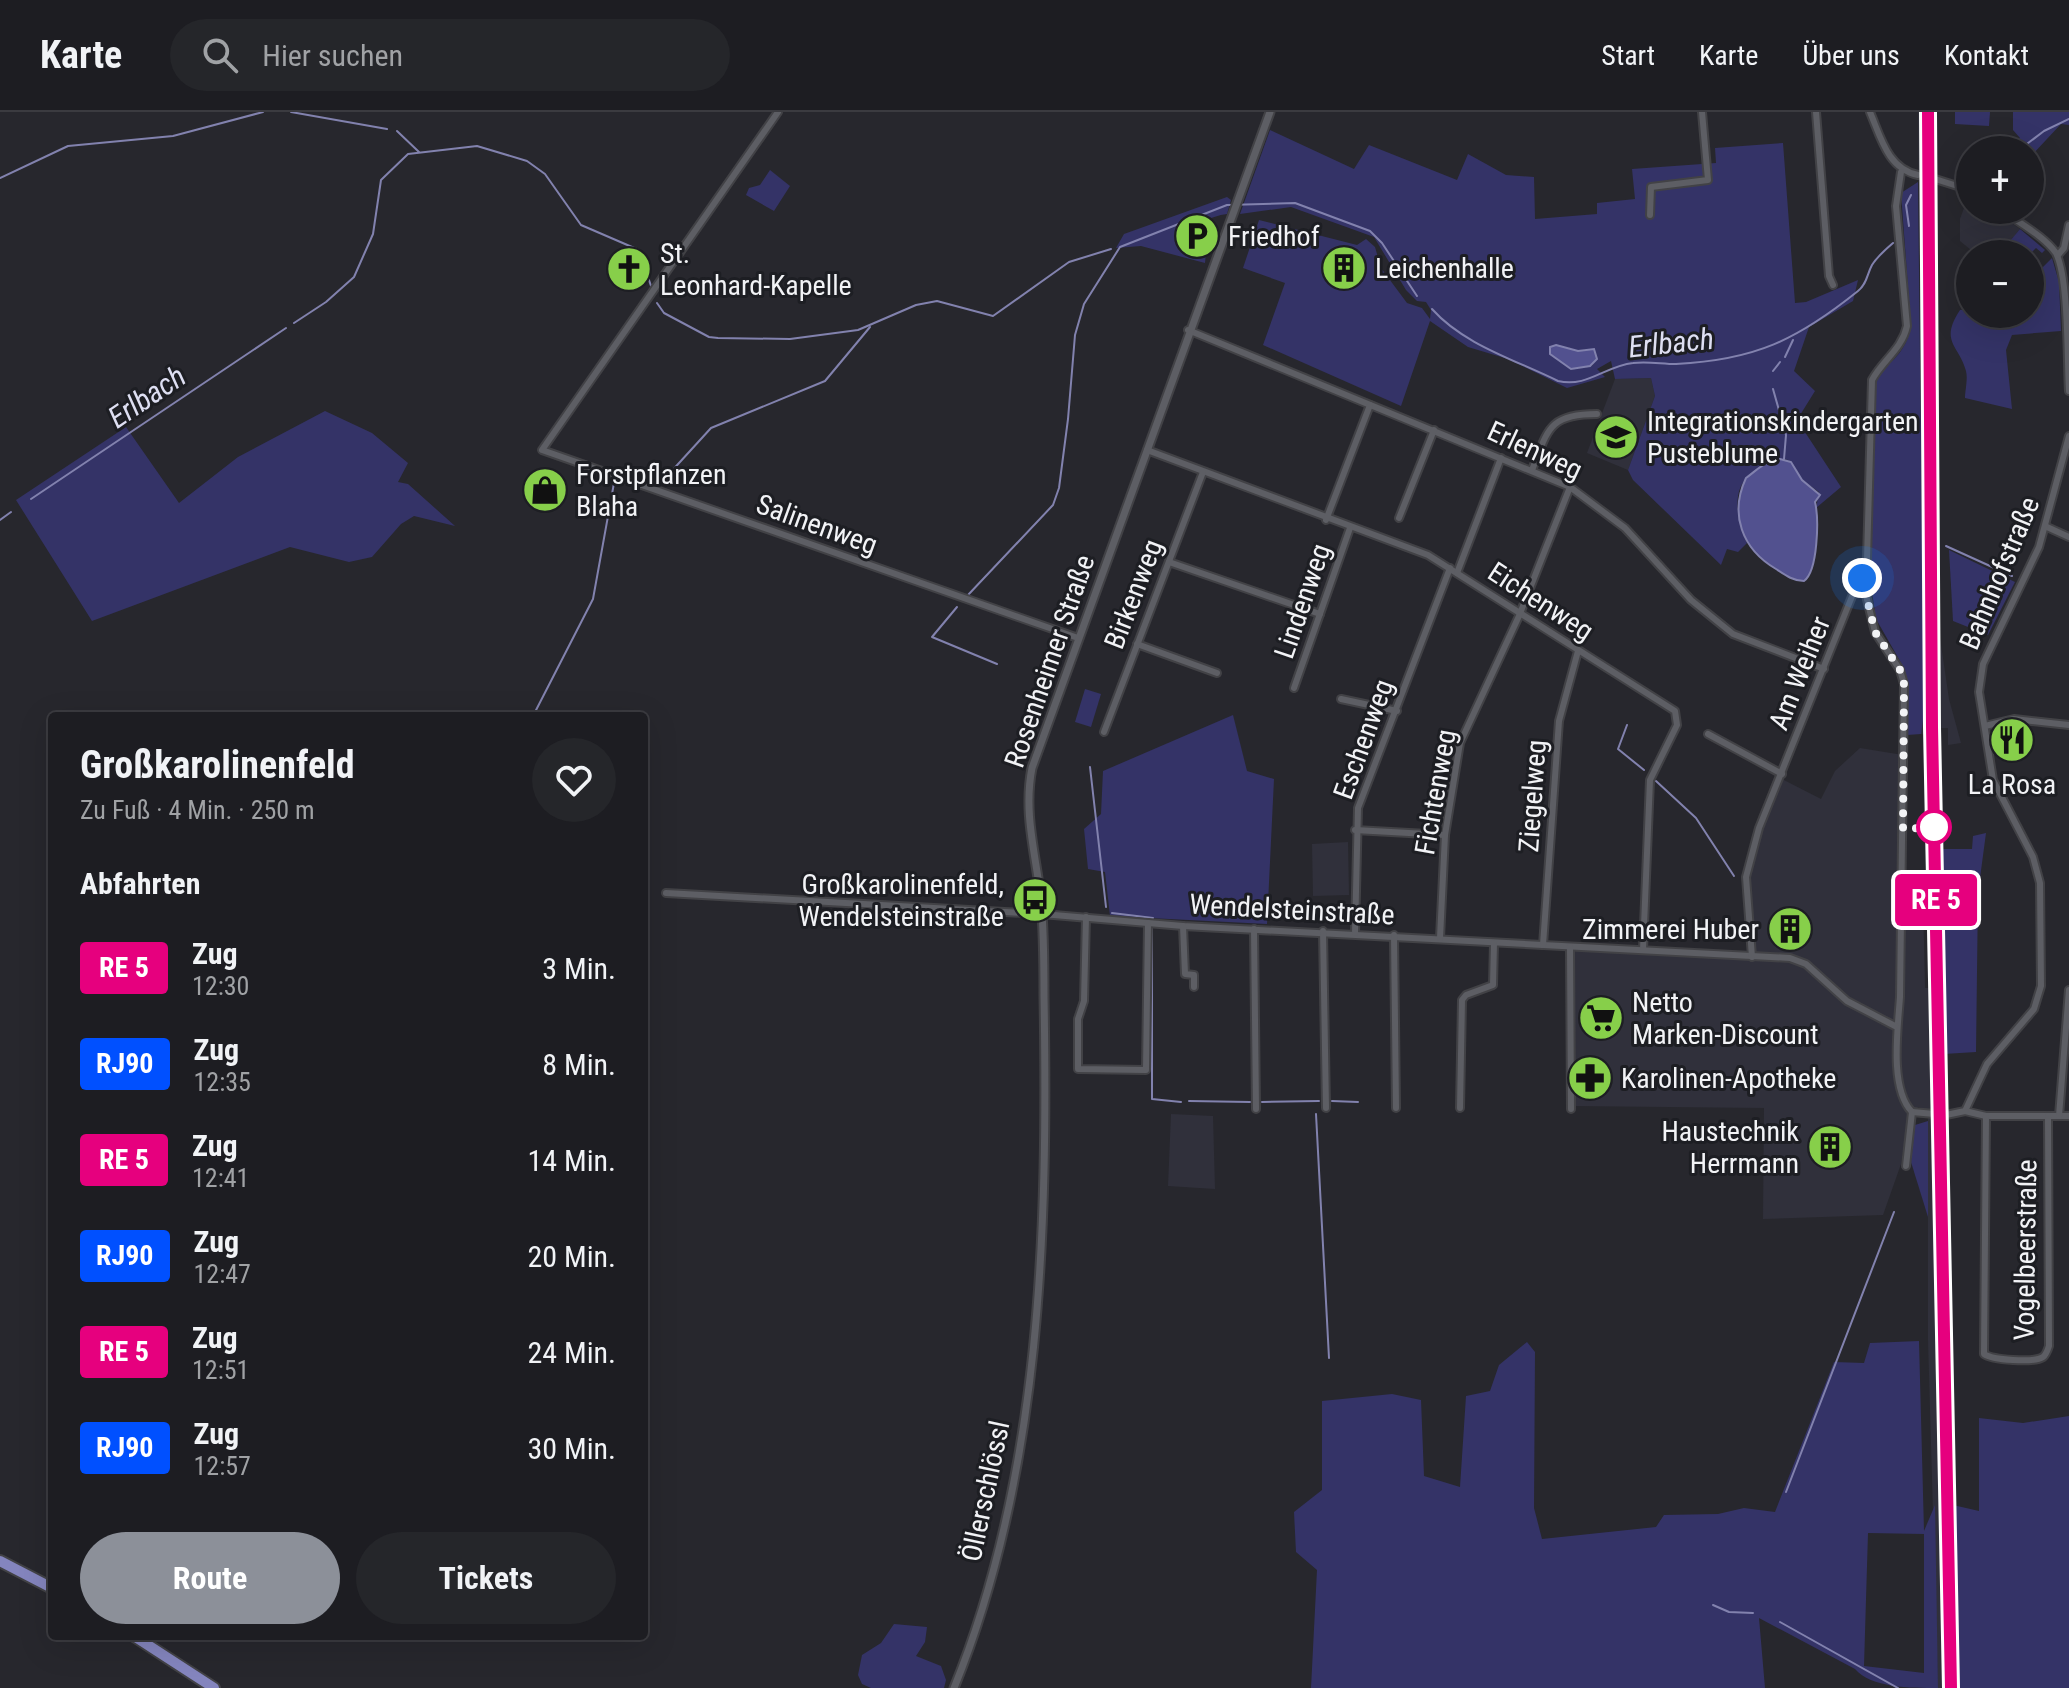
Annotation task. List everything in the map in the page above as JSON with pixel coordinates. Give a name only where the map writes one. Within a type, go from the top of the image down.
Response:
[{"type":"highway","points":[[0,1561],[48,1586]]},
{"type":"highway","points":[[140,1640],[214,1688]]},
{"type":"street","name":"Salinenweg","points":[[778,112],[542,450],[1078,638]]},
{"type":"street","name":"Rosenheimer Straße","points":[[1037,1299],[1046,1132],[1042,914],[1028,792],[1032,768],[1188,330],[1270,112]]},
{"type":"street","points":[[1650,215],[1651,187],[1708,180],[1702,112]]},
{"type":"street","points":[[1816,112],[1829,276],[1833,285]]},
{"type":"street","points":[[1870,112],[1891,160],[1901,172],[1918,175]]},
{"type":"street","name":"Am Weiher","points":[[1752,957],[1746,877],[1759,828],[1862,578],[1867,559],[1872,380],[1879,367],[1904,341],[1907,326],[1896,206],[1901,172]]},
{"type":"street","points":[[1932,178],[1956,186]]},
{"type":"street","points":[[2019,224],[2058,255],[2069,258]]},
{"type":"street","points":[[2058,255],[2064,248],[2069,225]]},
{"type":"street","points":[[2058,255],[2065,282],[2069,391]]},
{"type":"street","name":"Erlenweg","points":[[1188,330],[1570,487],[1625,528],[1691,600],[1733,634],[1824,669]]},
{"type":"street","name":"Lindenweg","points":[[1326,520],[1370,405]]},
{"type":"street","points":[[1532,470],[1550,425],[1562,416],[1597,414]]},
{"type":"street","points":[[1399,518],[1434,430]]},
{"type":"street","name":"Bahnhofstraße","points":[[1965,1111],[1987,1064],[2034,1009],[2041,986],[2040,883],[2033,857],[1993,780],[1979,692],[1983,664],[2047,527],[2069,436]]},
{"type":"street","name":"Eichenweg","points":[[1147,450],[1326,520],[1416,550],[1675,711],[1679,718],[1650,780],[1643,950]]},
{"type":"street","name":"Eschenweg","points":[[1355,933],[1355,830],[1370,770],[1501,458]]},
{"type":"street","name":"Birkenweg","points":[[1104,732],[1203,472]]},
{"type":"street","name":"Fichtenweg","points":[[1440,938],[1445,835],[1460,743],[1519,616],[1570,487]]},
{"type":"street","points":[[2047,527],[2069,537]]},
{"type":"street","name":"Lindenweg","points":[[1294,688],[1350,528]]},
{"type":"street","points":[[1169,562],[1320,614]]},
{"type":"street","points":[[1862,578],[1875,632],[1900,670],[1904,684],[1900,997],[1895,1026],[1900,1094],[1912,1112],[1906,1166]]},
{"type":"street","points":[[1137,644],[1217,673]]},
{"type":"street","name":"Ziegelweg","points":[[1543,945],[1559,721],[1578,651]]},
{"type":"street","points":[[1341,699],[1397,711]]},
{"type":"street","points":[[1985,726],[2014,719],[2069,725]]},
{"type":"street","name":"Am Weiher","points":[[1708,734],[1782,774]]},
{"type":"street","points":[[1355,830],[1445,835]]},
{"type":"street","name":"Wendelsteinstraße","points":[[666,893],[1042,914],[1183,926],[1790,958],[1806,964],[1847,1001],[1895,1026]]},
{"type":"street","points":[[1086,917],[1084,1001],[1078,1019],[1078,1069],[1146,1070],[1148,923]]},
{"type":"street","points":[[1183,926],[1185,974],[1194,975],[1194,987]]},
{"type":"street","points":[[1254,929],[1256,1109]]},
{"type":"street","points":[[1323,931],[1326,1108]]},
{"type":"street","points":[[1394,935],[1396,1108]]},
{"type":"street","points":[[1460,1108],[1462,1000],[1466,995],[1493,985],[1494,943]]},
{"type":"street","points":[[1570,947],[1571,1109]]},
{"type":"street","points":[[2059,1116],[2069,990]]},
{"type":"street","points":[[1912,1112],[2069,1116]]},
{"type":"street","name":"Vogelbeerstraße","points":[[1986,1116],[1984,1354],[1994,1360],[2043,1357],[2049,1346],[2048,1116]]},
{"type":"street","name":"Öllerschlössl","points":[[954,1688],[971,1639],[1011,1492],[1037,1299]]},
{"type":"shaded area","points":[[1918,112],[1932,112],[1939,631],[1949,699],[1961,743],[1948,745],[1948,728],[1939,728],[1939,719],[1935,719],[1955,1688],[1938,1688],[1928,1340],[1928,1110],[1918,1107],[1908,1118],[1901,1164],[1883,1215],[1763,1219],[1764,1108],[1571,1106],[1570,947],[1751,957],[1746,877],[1759,828],[1780,778],[1821,799],[1835,771],[1860,748],[1903,755],[1896,894],[1923,895],[1925,988],[1929,988],[1925,735],[1921,734],[1924,684]]},
{"type":"shaded area","points":[[1955,112],[1990,112],[1989,126],[1955,124]]},
{"type":"shaded area","points":[[2013,112],[2069,112],[2069,125],[2061,124],[2044,142],[2044,136],[2018,136],[2013,130]]},
{"type":"shaded area","points":[[1270,130],[1354,169],[1369,145],[1457,180],[1468,154],[1506,175],[1534,177],[1535,219],[1597,214],[1597,203],[1635,199],[1632,169],[1716,163],[1715,148],[1783,143],[1795,303],[1806,302],[1858,280],[1853,301],[1809,327],[1794,371],[1815,391],[1797,420],[1841,487],[1816,508],[1819,492],[1802,480],[1788,460],[1776,461],[1750,476],[1742,483],[1738,500],[1739,519],[1747,543],[1738,552],[1727,549],[1721,565],[1633,480],[1628,470],[1655,396],[1651,378],[1615,379],[1611,361],[1597,369],[1605,377],[1567,388],[1508,359],[1468,347],[1430,321],[1401,406],[1263,345],[1285,283],[1243,268],[1259,220],[1357,245],[1366,239],[1375,247],[1381,268],[1407,303],[1422,308],[1430,319],[1431,310],[1426,302],[1417,301],[1406,290],[1374,237],[1291,207],[1240,214]],"holes":[[[1566,347],[1578,351],[1588,349],[1593,365],[1580,368],[1570,366],[1550,354]]]},
{"type":"shaded area","points":[[770,170],[790,186],[774,211],[746,195],[749,188],[760,185]]},
{"type":"shaded area","points":[[1918,182],[1924,714],[1921,734],[1907,735],[1904,668],[1876,619],[1871,584],[1875,385],[1904,347],[1911,327],[1901,193]]},
{"type":"shaded area","points":[[1227,197],[1231,200],[1227,214],[1202,222],[1182,239],[1185,247],[1206,253],[1205,263],[1141,246],[1116,248],[1124,234]]},
{"type":"shaded area","points":[[1960,224],[2013,224],[2020,229],[2011,240],[1960,240]]},
{"type":"shaded area","points":[[2020,229],[2033,240],[2011,240]]},
{"type":"shaded area","points":[[2052,258],[2059,282],[2061,331],[2012,335],[2006,350],[2012,409],[1965,398],[1966,371],[1951,337],[1956,317],[1956,328],[2044,328],[2044,266]]},
{"type":"shaded area","points":[[1556,345],[1578,351],[1594,349],[1597,359],[1590,366],[1571,369],[1550,354],[1550,347]]},
{"type":"shaded area","name":"Integrationskindergarten Pusteblume","points":[[1651,378],[1655,396],[1628,470],[1587,453],[1615,379]]},
{"type":"shaded area","points":[[325,411],[372,433],[408,463],[398,482],[408,484],[455,526],[414,516],[401,524],[372,557],[349,562],[290,547],[92,621],[16,500],[126,427],[179,503],[238,457]]},
{"type":"shaded area","points":[[1780,459],[1791,462],[1802,480],[1820,495],[1815,502],[1815,556],[1804,581],[1786,575],[1764,561],[1747,541],[1739,517],[1741,491],[1746,478],[1766,463]]},
{"type":"shaded area","points":[[1949,550],[2015,582],[1988,635],[1953,621]]},
{"type":"shaded area","points":[[1085,689],[1101,694],[1091,727],[1075,722]]},
{"type":"shaded area","points":[[1233,715],[1247,771],[1274,779],[1267,924],[1110,916],[1105,872],[1088,869],[1084,829],[1101,814],[1103,771]]},
{"type":"shaded area","points":[[1986,833],[1978,893],[1976,1052],[1944,1054],[1941,849],[1972,849],[1973,836]]},
{"type":"shaded area","points":[[1348,842],[1349,895],[1313,896],[1312,844]]},
{"type":"shaded area","points":[[1171,1114],[1213,1116],[1215,1189],[1168,1186]]},
{"type":"shaded area","points":[[1928,1121],[1928,1217],[1911,1162],[1915,1125]]},
{"type":"shaded area","points":[[1919,1341],[1924,1531],[1935,1505],[1938,1688],[1892,1686],[1871,1680],[1759,1618],[1765,1688],[1311,1688],[1317,1570],[1296,1552],[1294,1512],[1322,1490],[1322,1401],[1392,1394],[1421,1400],[1424,1476],[1460,1487],[1466,1396],[1490,1391],[1499,1365],[1527,1342],[1535,1352],[1534,1508],[1542,1539],[1656,1527],[1664,1515],[1718,1514],[1744,1508],[1775,1512],[1834,1362],[1864,1363],[1870,1343]],"holes":[[[1868,1533],[1924,1534],[1924,1673],[1864,1666]]]},
{"type":"shaded area","points":[[2069,1416],[2069,1688],[1955,1688],[1953,1505],[1979,1511],[1979,1418],[2023,1423]]},
{"type":"shaded area","points":[[894,1624],[927,1627],[925,1642],[916,1656],[941,1666],[946,1680],[944,1688],[871,1688],[862,1684],[858,1675],[862,1655],[881,1643]]},
{"type":"waterway","points":[[0,178],[68,146],[173,136],[263,112]]},
{"type":"waterway","points":[[291,112],[387,129]]},
{"type":"waterway","name":"Erlbach","points":[[2037,136],[2069,119]]},
{"type":"waterway","points":[[397,131],[419,152]]},
{"type":"waterway","name":"Erlbach","points":[[294,323],[326,302],[354,277],[373,234],[381,180],[408,154],[477,146],[527,161],[545,174],[581,225],[639,250],[651,286]]},
{"type":"waterway","name":"Erlbach","points":[[1909,226],[1906,205],[1911,195]]},
{"type":"waterway","points":[[968,595],[1053,505],[1059,488],[1068,419],[1075,335],[1084,304],[1120,247],[1227,205],[1295,203],[1370,231],[1382,243],[1417,296]]},
{"type":"waterway","name":"Erlbach","points":[[1432,309],[1459,332],[1491,351],[1558,381],[1578,382],[1633,363],[1704,362],[1774,344],[1815,323],[1858,291],[1874,262],[1893,243]]},
{"type":"waterway","name":"Erlbach","points":[[657,303],[664,313],[709,337],[718,338],[790,339],[858,330],[916,305],[937,301],[993,316],[1069,262],[1111,249]]},
{"type":"waterway","points":[[631,478],[669,474],[711,428],[825,381],[870,327]]},
{"type":"waterway","name":"Erlbach","points":[[31,499],[286,328]]},
{"type":"waterway","points":[[1785,357],[1793,340]]},
{"type":"waterway","points":[[1773,371],[1780,362]]},
{"type":"waterway","points":[[1773,389],[1786,435],[1784,459]]},
{"type":"waterway","points":[[535,712],[593,599],[614,483],[618,482]]},
{"type":"waterway","name":"Erlbach","points":[[0,520],[11,512]]},
{"type":"waterway","points":[[1946,546],[2012,576]]},
{"type":"waterway","points":[[957,607],[932,637],[997,664]]},
{"type":"waterway","points":[[1627,725],[1618,749],[1644,770]]},
{"type":"waterway","points":[[1090,767],[1106,907]]},
{"type":"waterway","points":[[1656,781],[1696,818],[1734,876]]},
{"type":"waterway","points":[[1112,913],[1153,918]]},
{"type":"waterway","points":[[1152,928],[1152,1099],[1181,1102]]},
{"type":"waterway","points":[[1189,1101],[1250,1102]]},
{"type":"waterway","points":[[1262,1102],[1319,1101]]},
{"type":"waterway","points":[[1332,1101],[1358,1102]]},
{"type":"waterway","points":[[1316,1114],[1329,1358]]},
{"type":"waterway","points":[[1786,1492],[1894,1212]]},
{"type":"waterway","points":[[1713,1605],[1729,1612],[1753,1613]]},
{"type":"waterway","points":[[1780,1622],[1898,1688]]},
{"type":"railway","points":[[1928,112],[1932,727],[1951,1688]]},
{"type":"train","points":[[1928,112],[1932,348],[1932,727],[1951,1688]]},
{"type":"place","name":"Friedhof","points":[[1197,236]]},
{"type":"place","name":"Leichenhalle","points":[[1344,268]]},
{"type":"place","name":"St. Leonhard-Kapelle","points":[[629,269]]},
{"type":"place","name":"Integrationskindergarten Pusteblume","points":[[1616,437]]},
{"type":"place","name":"Forstpflanzen Blaha","points":[[545,490]]},
{"type":"place","name":"La Rosa","points":[[2012,740]]},
{"type":"place","name":"Großkarolinenfeld, Wendelsteinstraße","points":[[1035,900]]},
{"type":"place","name":"Zimmerei Huber","points":[[1790,929]]},
{"type":"place","name":"Netto Marken-Discount","points":[[1601,1018]]},
{"type":"place","name":"Karolinen-Apotheke","points":[[1590,1078]]},
{"type":"place","name":"Haustechnik Herrmann","points":[[1830,1147]]},
{"type":"route","points":[[1862,578],[1875,632],[1900,670],[1904,684],[1903,829],[1934,827]]}]
